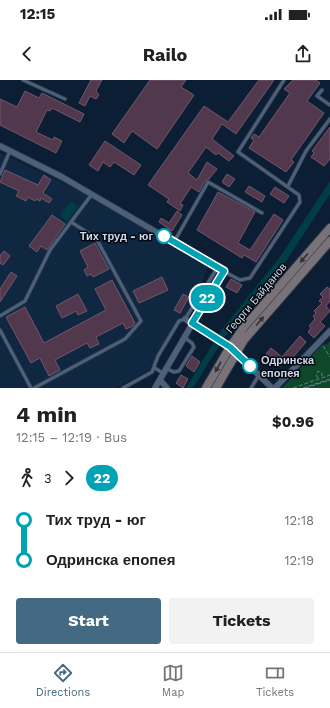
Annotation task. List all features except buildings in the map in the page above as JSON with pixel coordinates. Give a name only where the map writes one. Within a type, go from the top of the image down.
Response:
[{"type":"main road","name":"Георги Байданов","points":[[216,388],[244,327],[330,228]]},
{"type":"main road","name":"Георги Байданов","points":[[206,388],[233,349],[254,328],[330,241]]},
{"type":"street","points":[[0,146],[62,177],[224,271],[155,388]]},
{"type":"street","points":[[185,319],[223,341],[272,388]]},
{"type":"street","points":[[275,388],[330,331]]},
{"type":"street","points":[[160,380],[167,388]]},
{"type":"lane","points":[[23,80],[65,99]]},
{"type":"lane","points":[[224,271],[240,280],[250,278],[300,202],[299,195],[288,186],[238,152],[284,80]]},
{"type":"lane","points":[[322,90],[317,96],[330,105]]},
{"type":"lane","points":[[288,186],[303,156],[330,119]]},
{"type":"lane","points":[[0,174],[10,151]]},
{"type":"lane","points":[[174,242],[208,182],[262,214]]},
{"type":"lane","points":[[0,316],[26,301],[50,250],[92,194]]},
{"type":"lane","points":[[34,388],[125,339],[140,322],[96,238],[71,222]]},
{"type":"lane","points":[[123,388],[152,372],[155,368],[158,356],[179,321],[185,319],[218,267]]},
{"type":"lane","points":[[0,330],[31,388]]},
{"type":"lane","points":[[155,368],[166,371],[178,371],[194,347],[192,343],[185,338]]},
{"type":"lane","points":[[251,388],[259,375]]},
{"type":"path","points":[[320,342],[330,357]]},
{"type":"path","points":[[318,378],[316,375],[318,371],[322,372],[322,377]]},
{"type":"path","points":[[293,388],[330,375]]},
{"type":"path","points":[[303,388],[330,380]]},
{"type":"path","points":[[306,388],[330,380]]},
{"type":"shaded area","points":[[0,153],[64,183],[206,261],[208,265],[197,297],[185,315],[178,319],[156,355],[153,366],[149,370],[116,388],[0,388]]},
{"type":"shaded area","points":[[330,181],[330,194],[286,261],[224,338],[193,388],[186,388],[220,332],[280,257]]},
{"type":"shaded area","points":[[71,201],[78,207],[67,221],[60,216]]},
{"type":"green space","points":[[330,341],[330,388],[282,388],[322,345],[327,344]]},
{"type":"bus line","name":"22","points":[[164,236],[224,271],[192,323],[230,347],[250,366]]},
{"type":"place","name":"Тих труд - юг","points":[[164,236]]},
{"type":"place","name":"Одринска епопея","points":[[250,366]]}]
